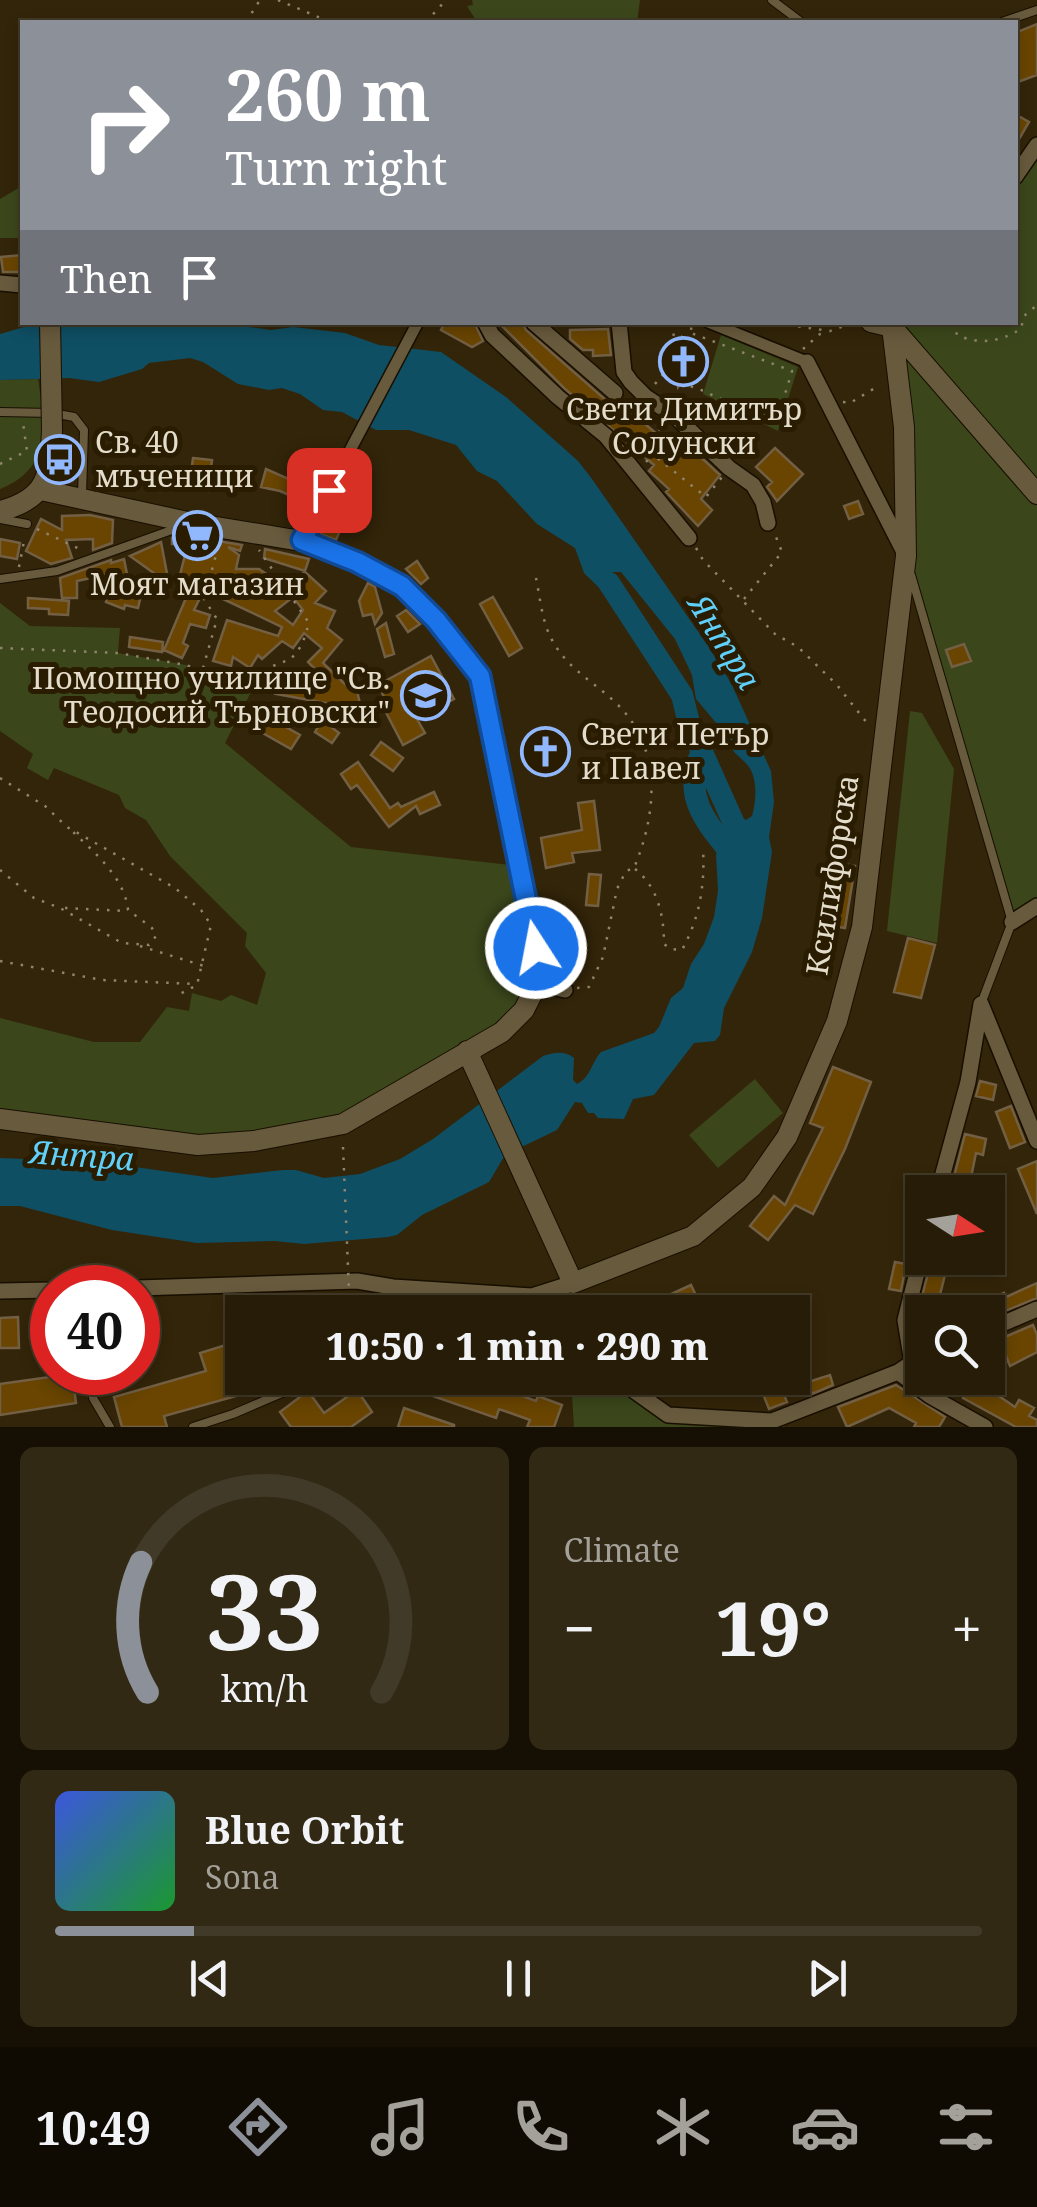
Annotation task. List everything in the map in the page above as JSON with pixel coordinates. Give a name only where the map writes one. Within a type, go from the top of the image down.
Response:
[{"type":"street","points":[[1018,173],[1037,145]]},
{"type":"street","points":[[0,511],[22,506],[42,490],[50,461],[50,325]]},
{"type":"street","points":[[302,540],[416,325]]},
{"type":"street","points":[[487,325],[492,335],[558,397],[606,436],[689,538]]},
{"type":"street","points":[[536,325],[615,393]]},
{"type":"street","points":[[619,325],[624,372],[631,382],[753,485],[763,502],[768,523]]},
{"type":"street","points":[[715,325],[807,362],[906,556]]},
{"type":"street","name":"Ксилифорска","points":[[535,1295],[694,1236],[752,1187],[787,1137],[837,1021],[862,927],[906,556],[899,325]]},
{"type":"street","points":[[900,325],[1037,494]]},
{"type":"street","points":[[0,1119],[198,1145],[254,1142],[342,1124],[471,1060],[524,1010],[537,984],[538,958],[480,676],[436,620],[402,586],[302,540],[192,523],[42,490]]},
{"type":"street","points":[[1012,922],[1037,906]]},
{"type":"street","points":[[537,984],[565,990]]},
{"type":"street","points":[[980,1004],[1037,1141]]},
{"type":"street","points":[[943,1175],[968,1082],[980,1004]]},
{"type":"street","points":[[471,1060],[516,1157],[569,1295]]},
{"type":"street","name":"Ксилифорска","points":[[160,1287],[357,1281],[518,1295]]},
{"type":"street","points":[[0,1291],[30,1290]]},
{"type":"street","points":[[1005,1323],[1037,1309]]},
{"type":"street","points":[[640,1395],[668,1415],[772,1421],[905,1366]]},
{"type":"street","points":[[929,1395],[985,1427]]},
{"type":"lane","points":[[772,0],[798,20]]},
{"type":"lane","points":[[1008,20],[1037,10]]},
{"type":"lane","points":[[0,412],[74,417],[84,430],[82,499]]},
{"type":"lane","points":[[0,519],[27,524]]},
{"type":"lane","points":[[0,579],[57,571],[192,523]]},
{"type":"lane","points":[[906,556],[1012,922],[980,1004]]},
{"type":"lane","points":[[94,1395],[110,1427]]},
{"type":"lane","points":[[194,1427],[277,1395]]},
{"type":"path","points":[[278,0],[325,20]]},
{"type":"path","points":[[428,20],[446,0]]},
{"type":"path","points":[[955,325],[957,335],[972,342],[1003,340],[1021,329],[1024,316],[1037,305]]},
{"type":"path","points":[[655,382],[664,372],[674,333],[688,343],[692,325]]},
{"type":"path","points":[[788,325],[830,331]]},
{"type":"path","points":[[812,340],[846,325]]},
{"type":"path","points":[[664,372],[674,381],[776,424],[792,371],[691,333]]},
{"type":"path","points":[[827,399],[850,404],[898,374]]},
{"type":"path","points":[[615,393],[671,439],[656,457],[706,497],[729,468]]},
{"type":"path","points":[[0,464],[28,451],[21,412]]},
{"type":"path","points":[[637,472],[668,436]]},
{"type":"path","points":[[743,600],[782,552],[768,523]]},
{"type":"path","points":[[17,577],[27,524],[73,548],[105,556]]},
{"type":"path","points":[[202,671],[217,619],[204,599],[223,528]]},
{"type":"path","points":[[233,682],[291,659],[302,645],[310,623],[261,558],[258,533]]},
{"type":"path","points":[[689,538],[702,560],[775,634],[798,646],[812,665],[836,685],[863,721],[886,733]]},
{"type":"path","points":[[536,578],[550,638],[580,677],[616,703],[640,732],[650,769],[652,810],[646,841],[634,868],[626,871],[616,889],[603,957],[588,987],[565,990]]},
{"type":"path","points":[[0,648],[118,653],[186,665],[252,690]]},
{"type":"path","points":[[0,779],[45,806],[106,862],[128,902],[128,910]]},
{"type":"path","points":[[67,827],[175,888],[202,910],[210,925],[204,966],[198,984],[178,995]]},
{"type":"path","points":[[634,868],[646,877],[658,898],[664,944],[682,950],[700,906],[703,848]]},
{"type":"path","points":[[0,870],[34,898],[122,943],[204,966]]},
{"type":"path","points":[[60,908],[128,910],[152,928],[156,936],[149,945],[138,946]]},
{"type":"path","points":[[0,961],[102,980],[198,984]]},
{"type":"path","points":[[343,1147],[350,1295]]},
{"type":"green space","points":[[472,0],[640,0],[637,20],[476,20],[467,6],[473,5]]},
{"type":"green space","points":[[1037,145],[1037,906],[1012,922],[906,556],[892,327],[1018,325],[1018,173]]},
{"type":"green space","points":[[20,187],[20,238],[0,238],[0,199]]},
{"type":"green space","points":[[721,335],[798,367],[778,431],[703,394]]},
{"type":"green space","points":[[38,379],[43,429],[37,457],[29,470],[0,489],[0,380]]},
{"type":"green space","points":[[0,603],[30,626],[120,628],[118,653],[186,665],[252,690],[225,743],[351,847],[519,866],[538,958],[524,1010],[343,1124],[254,1141],[0,1119],[0,1018],[94,1042],[140,1042],[167,1007],[189,1011],[192,993],[221,1001],[231,995],[257,1005],[266,973],[245,946],[247,933],[170,856],[146,820],[125,808],[119,795],[54,768],[48,780],[27,768],[33,754],[0,731]]},
{"type":"green space","points":[[910,711],[922,713],[954,769],[937,943],[887,931]]},
{"type":"green space","points":[[755,1079],[783,1113],[718,1168],[689,1135]]},
{"type":"green space","points":[[572,1395],[645,1395],[676,1410],[772,1421],[785,1427],[574,1427]]},
{"type":"water","points":[[31,325],[235,325],[271,330],[293,327],[345,333],[379,345],[441,352],[506,397],[578,461],[731,683],[771,771],[772,852],[762,918],[752,952],[724,1008],[720,1035],[715,1041],[694,1043],[654,1095],[633,1099],[624,1119],[598,1118],[588,1113],[582,1103],[575,1102],[557,1130],[505,1155],[489,1182],[422,1215],[397,1235],[304,1244],[197,1243],[112,1230],[20,1206],[0,1206],[0,1158],[99,1162],[213,1178],[283,1170],[324,1178],[360,1174],[400,1159],[433,1139],[543,1056],[563,1053],[574,1058],[573,1080],[577,1084],[601,1052],[654,1033],[659,1027],[671,998],[683,988],[714,917],[718,891],[716,854],[729,827],[728,811],[746,820],[752,816],[755,798],[749,767],[733,750],[729,733],[696,699],[692,675],[675,639],[621,572],[613,572],[611,577],[628,605],[621,609],[584,573],[575,548],[537,524],[497,481],[477,471],[456,445],[409,430],[376,430],[342,412],[323,410],[300,394],[282,388],[269,390],[238,384],[190,358],[149,363],[142,369],[99,382],[69,378],[0,380],[0,334]]},
{"type":"building","points":[[1037,24],[1037,75],[1018,82],[1018,32]]},
{"type":"building","points":[[1018,116],[1029,122],[1018,141]]},
{"type":"building","points":[[20,255],[20,272],[3,272],[1,257]]},
{"type":"building","points":[[444,325],[475,325],[483,341],[472,347],[441,330]]},
{"type":"building","points":[[501,325],[524,325],[608,402],[620,403],[670,445],[676,437],[720,475],[701,499],[712,510],[698,526],[649,471],[654,465],[565,389]]},
{"type":"building","points":[[608,329],[611,355],[593,356],[593,350],[583,350],[570,339],[570,330]]},
{"type":"building","name":"Свети Димитър Солунски","points":[[678,344],[696,347],[689,378],[685,377],[678,387],[676,375],[672,374]]},
{"type":"building","points":[[775,448],[803,474],[777,501],[767,487],[772,482],[756,467]]},
{"type":"building","points":[[193,458],[212,460],[208,491],[189,489]]},
{"type":"building","points":[[325,463],[331,466],[309,504],[261,487],[266,469],[311,489]]},
{"type":"building","points":[[348,475],[354,478],[340,503],[350,507],[336,540],[318,533]]},
{"type":"building","points":[[858,501],[863,514],[849,519],[844,506]]},
{"type":"building","points":[[90,515],[113,520],[112,543],[93,550],[93,539],[66,540],[72,558],[51,564],[26,551],[41,519],[62,530],[62,516]]},
{"type":"building","points":[[181,535],[242,545],[240,551],[228,547],[239,555],[236,569],[259,569],[286,587],[305,572],[326,591],[315,603],[335,611],[327,628],[342,640],[323,663],[349,688],[356,686],[360,704],[342,706],[276,694],[289,681],[303,690],[326,680],[308,662],[322,648],[304,633],[293,648],[282,641],[262,659],[258,655],[250,668],[233,657],[231,666],[213,661],[227,620],[278,636],[282,627],[204,590],[194,610],[210,615],[206,628],[190,624],[183,643],[188,646],[182,658],[164,650],[186,598],[191,599],[183,594],[186,588],[177,586],[188,544],[172,544],[172,538]],"holes":[[[293,597],[303,610],[293,625],[275,611]]]},
{"type":"building","points":[[0,539],[20,543],[17,559],[0,556]]},
{"type":"building","points":[[161,542],[169,584],[130,556]]},
{"type":"building","points":[[265,549],[309,559],[305,571],[264,558]]},
{"type":"building","points":[[124,559],[129,584],[143,587],[138,608],[125,605],[124,609],[106,602],[118,572],[77,581],[77,598],[62,598],[60,578]]},
{"type":"building","points":[[417,561],[428,578],[421,584],[406,569]]},
{"type":"building","points":[[368,583],[375,587],[382,613],[375,624],[372,614],[363,616],[359,601]]},
{"type":"building","points":[[493,597],[522,648],[509,656],[480,604]]},
{"type":"building","points":[[28,598],[69,601],[68,615],[28,608]]},
{"type":"building","points":[[406,610],[420,624],[408,632],[397,616]]},
{"type":"building","points":[[386,623],[394,654],[385,657],[377,629]]},
{"type":"building","points":[[130,637],[163,642],[162,652],[129,647]]},
{"type":"building","points":[[964,644],[971,661],[952,667],[946,650]]},
{"type":"building","points":[[431,656],[454,699],[417,719],[425,733],[403,745],[380,701],[385,699],[378,685]]},
{"type":"building","points":[[261,713],[300,735],[291,749],[252,727]]},
{"type":"building","points":[[322,720],[339,733],[332,743],[315,732]]},
{"type":"building","name":"Свети Петър и Павел","points":[[553,732],[562,765],[539,771],[530,738]]},
{"type":"building","points":[[381,742],[403,758],[393,771],[371,755]]},
{"type":"building","points":[[358,762],[390,808],[434,792],[440,805],[420,814],[416,806],[389,827],[357,785],[351,789],[341,774]]},
{"type":"building","points":[[840,782],[856,786],[853,799],[837,795]]},
{"type":"building","points":[[594,801],[600,850],[572,853],[574,862],[546,868],[541,838],[582,830],[578,803]]},
{"type":"building","points":[[837,863],[855,866],[845,928],[827,925]]},
{"type":"building","points":[[589,874],[601,875],[598,906],[586,905]]},
{"type":"building","points":[[908,938],[935,945],[921,998],[894,992]]},
{"type":"building","points":[[833,1067],[871,1082],[845,1149],[813,1214],[795,1205],[768,1240],[750,1226],[774,1196],[785,1205],[823,1128],[810,1123]]},
{"type":"building","points":[[980,1081],[996,1085],[993,1100],[976,1096]]},
{"type":"building","points":[[1011,1106],[1025,1142],[1010,1148],[996,1112]]},
{"type":"building","points":[[965,1134],[986,1139],[983,1155],[976,1153],[971,1175],[954,1175]]},
{"type":"building","points":[[1037,1161],[1037,1214],[1018,1169]]},
{"type":"building","points":[[895,1262],[905,1264],[901,1291],[889,1289]]},
{"type":"building","points":[[928,1275],[945,1275],[939,1295],[922,1295]]},
{"type":"building","points":[[1037,1283],[1037,1298],[1005,1311],[1006,1297]]},
{"type":"building","points":[[691,1285],[696,1295],[669,1295]]},
{"type":"building","points":[[18,1317],[19,1348],[0,1348],[0,1318]]},
{"type":"building","points":[[1033,1325],[1037,1352],[1010,1366],[1005,1356],[1005,1337]]},
{"type":"building","points":[[225,1345],[225,1395],[240,1395],[164,1416],[167,1427],[122,1427],[114,1397],[160,1395],[160,1384],[206,1371],[200,1353]]},
{"type":"building","points":[[830,1375],[833,1385],[812,1394],[810,1381]]},
{"type":"building","points":[[30,1380],[30,1395],[75,1395],[76,1403],[0,1415],[0,1384]]},
{"type":"building","points":[[896,1385],[905,1395],[911,1395],[945,1417],[939,1427],[914,1427],[916,1423],[889,1408],[847,1427],[838,1407]]},
{"type":"building","points":[[303,1395],[311,1395],[324,1413],[350,1395],[360,1395],[372,1412],[351,1427],[291,1427],[280,1412]]},
{"type":"building","points":[[430,1395],[520,1395],[536,1401],[538,1396],[562,1405],[554,1427],[527,1427],[530,1420],[499,1409],[496,1418]]},
{"type":"building","points":[[763,1395],[784,1395],[787,1402],[769,1409]]},
{"type":"building","points":[[997,1395],[1015,1407],[1019,1400],[1034,1408],[1029,1416],[1037,1420],[1037,1427],[1016,1427],[963,1398]]},
{"type":"building","points":[[404,1408],[454,1425],[454,1427],[398,1427]]},
{"type":"waterway","points":[[609,583],[682,695],[689,723],[740,837]]},
{"type":"waterway","points":[[702,752],[694,786],[697,801],[741,866]]},
{"type":"place","name":"Свети Димитър Солунски","points":[[684,361]]},
{"type":"place","name":"Св. 40 мъченици","points":[[60,460]]},
{"type":"place","name":"Моят магазин","points":[[197,536]]},
{"type":"place","name":"Помощно училище \"Св. Теодосий Търновски\"","points":[[425,696]]},
{"type":"place","name":"Свети Петър и Павел","points":[[546,752]]},
{"type":"route","points":[[329,490],[302,540],[402,586],[436,620],[480,676],[536,948]]},
{"type":"water label","name":"Янтра","points":[[724,642]]},
{"type":"water label","name":"Янтра","points":[[82,1156]]}]
